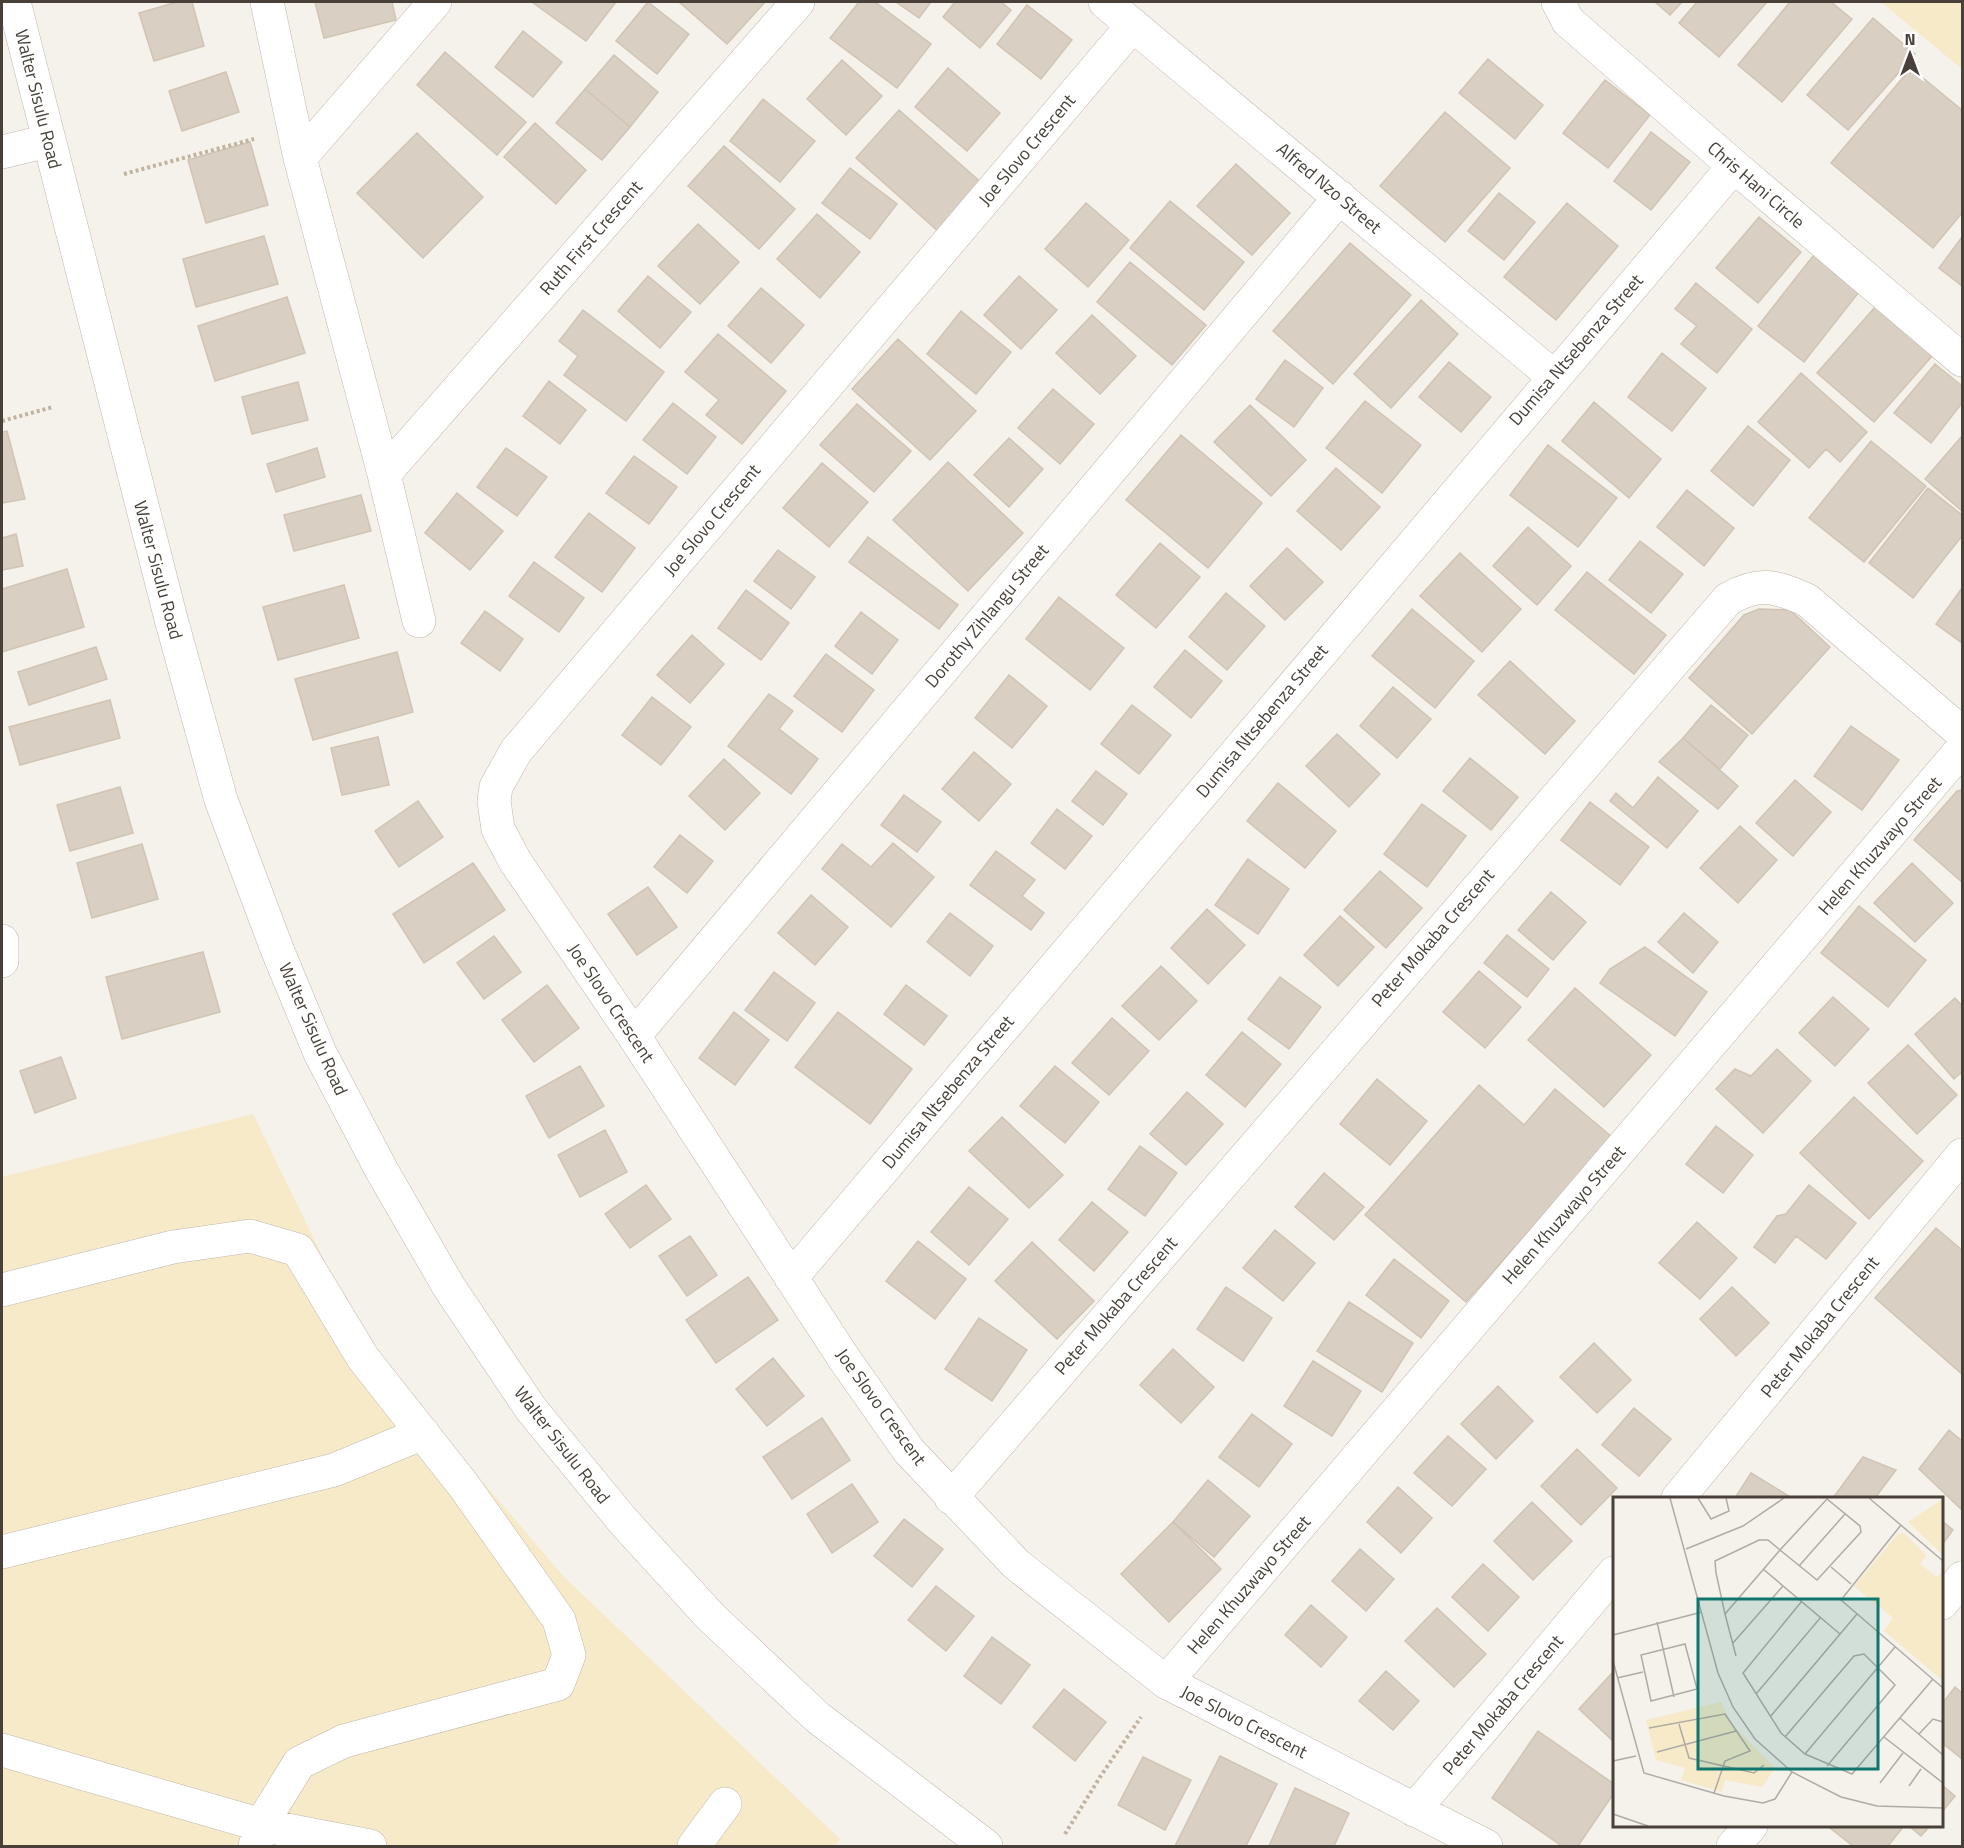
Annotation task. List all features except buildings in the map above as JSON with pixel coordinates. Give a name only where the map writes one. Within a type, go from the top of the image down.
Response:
[{"type":"street","name":"Walter Sisulu Road","points":[[14,2],[171,619],[221,800],[277,949],[320,1053],[382,1171],[449,1287],[531,1409],[624,1522],[710,1616],[817,1717],[986,1846]]},
{"type":"street","points":[[267,2],[297,144],[384,474],[419,621]]},
{"type":"street","points":[[297,144],[435,2]]},
{"type":"street","name":"Ruth First Crescent","points":[[384,474],[798,2]]},
{"type":"street","name":"Alfred Nzo Street","points":[[1105,2],[1553,376]]},
{"type":"street","name":"Chris Hani Circle","points":[[1558,2],[1568,21],[1962,360]]},
{"type":"street","name":"Joe Slovo Crescent","points":[[1133,25],[516,751],[496,787],[494,801],[498,829],[515,861],[634,1036],[791,1278],[909,1451],[951,1498],[1016,1564],[1166,1682],[1486,1846]]},
{"type":"street","points":[[2,152],[48,141]]},
{"type":"street","name":"Dumisa Ntsebenza Street","points":[[791,1278],[1553,376],[1734,166]]},
{"type":"street","name":"Dorothy Zihlangu Street","points":[[634,1036],[1340,197]]},
{"type":"street","name":"Peter Mokaba Crescent","points":[[951,1498],[1728,599],[1746,589],[1764,586],[1785,590],[1807,600],[1962,733]]},
{"type":"street","name":"Helen Khuzwayo Street","points":[[1166,1682],[1962,749]]},
{"type":"street","points":[[2,941],[2,961]]},
{"type":"street","name":"Peter Mokaba Crescent","points":[[1679,1497],[1962,1155]]},
{"type":"street","points":[[2,1290],[184,1245],[250,1236],[298,1250],[363,1358],[464,1486],[559,1620],[569,1655],[558,1684],[344,1741],[299,1763],[258,1836]]},
{"type":"street","points":[[2,1552],[334,1470],[423,1433]]},
{"type":"street","name":"Peter Mokaba Crescent","points":[[1414,1810],[1613,1574]]},
{"type":"street","points":[[1943,1601],[1962,1578]]},
{"type":"street","points":[[2,1750],[258,1836],[370,1846]]},
{"type":"street","points":[[694,1846],[725,1804]]},
{"type":"street","points":[[1733,1846],[1750,1827]]},
{"type":"path","points":[[124,174],[297,144]]},
{"type":"path","points":[[2,421],[53,407]]},
{"type":"path","points":[[1065,1834],[1100,1776],[1166,1682]]},
{"type":"sand","points":[[1881,2],[1962,2],[1962,69]]},
{"type":"sand","points":[[253,1114],[366,1346],[565,1578],[840,1839],[835,1846],[2,1846],[2,1177]]}]
